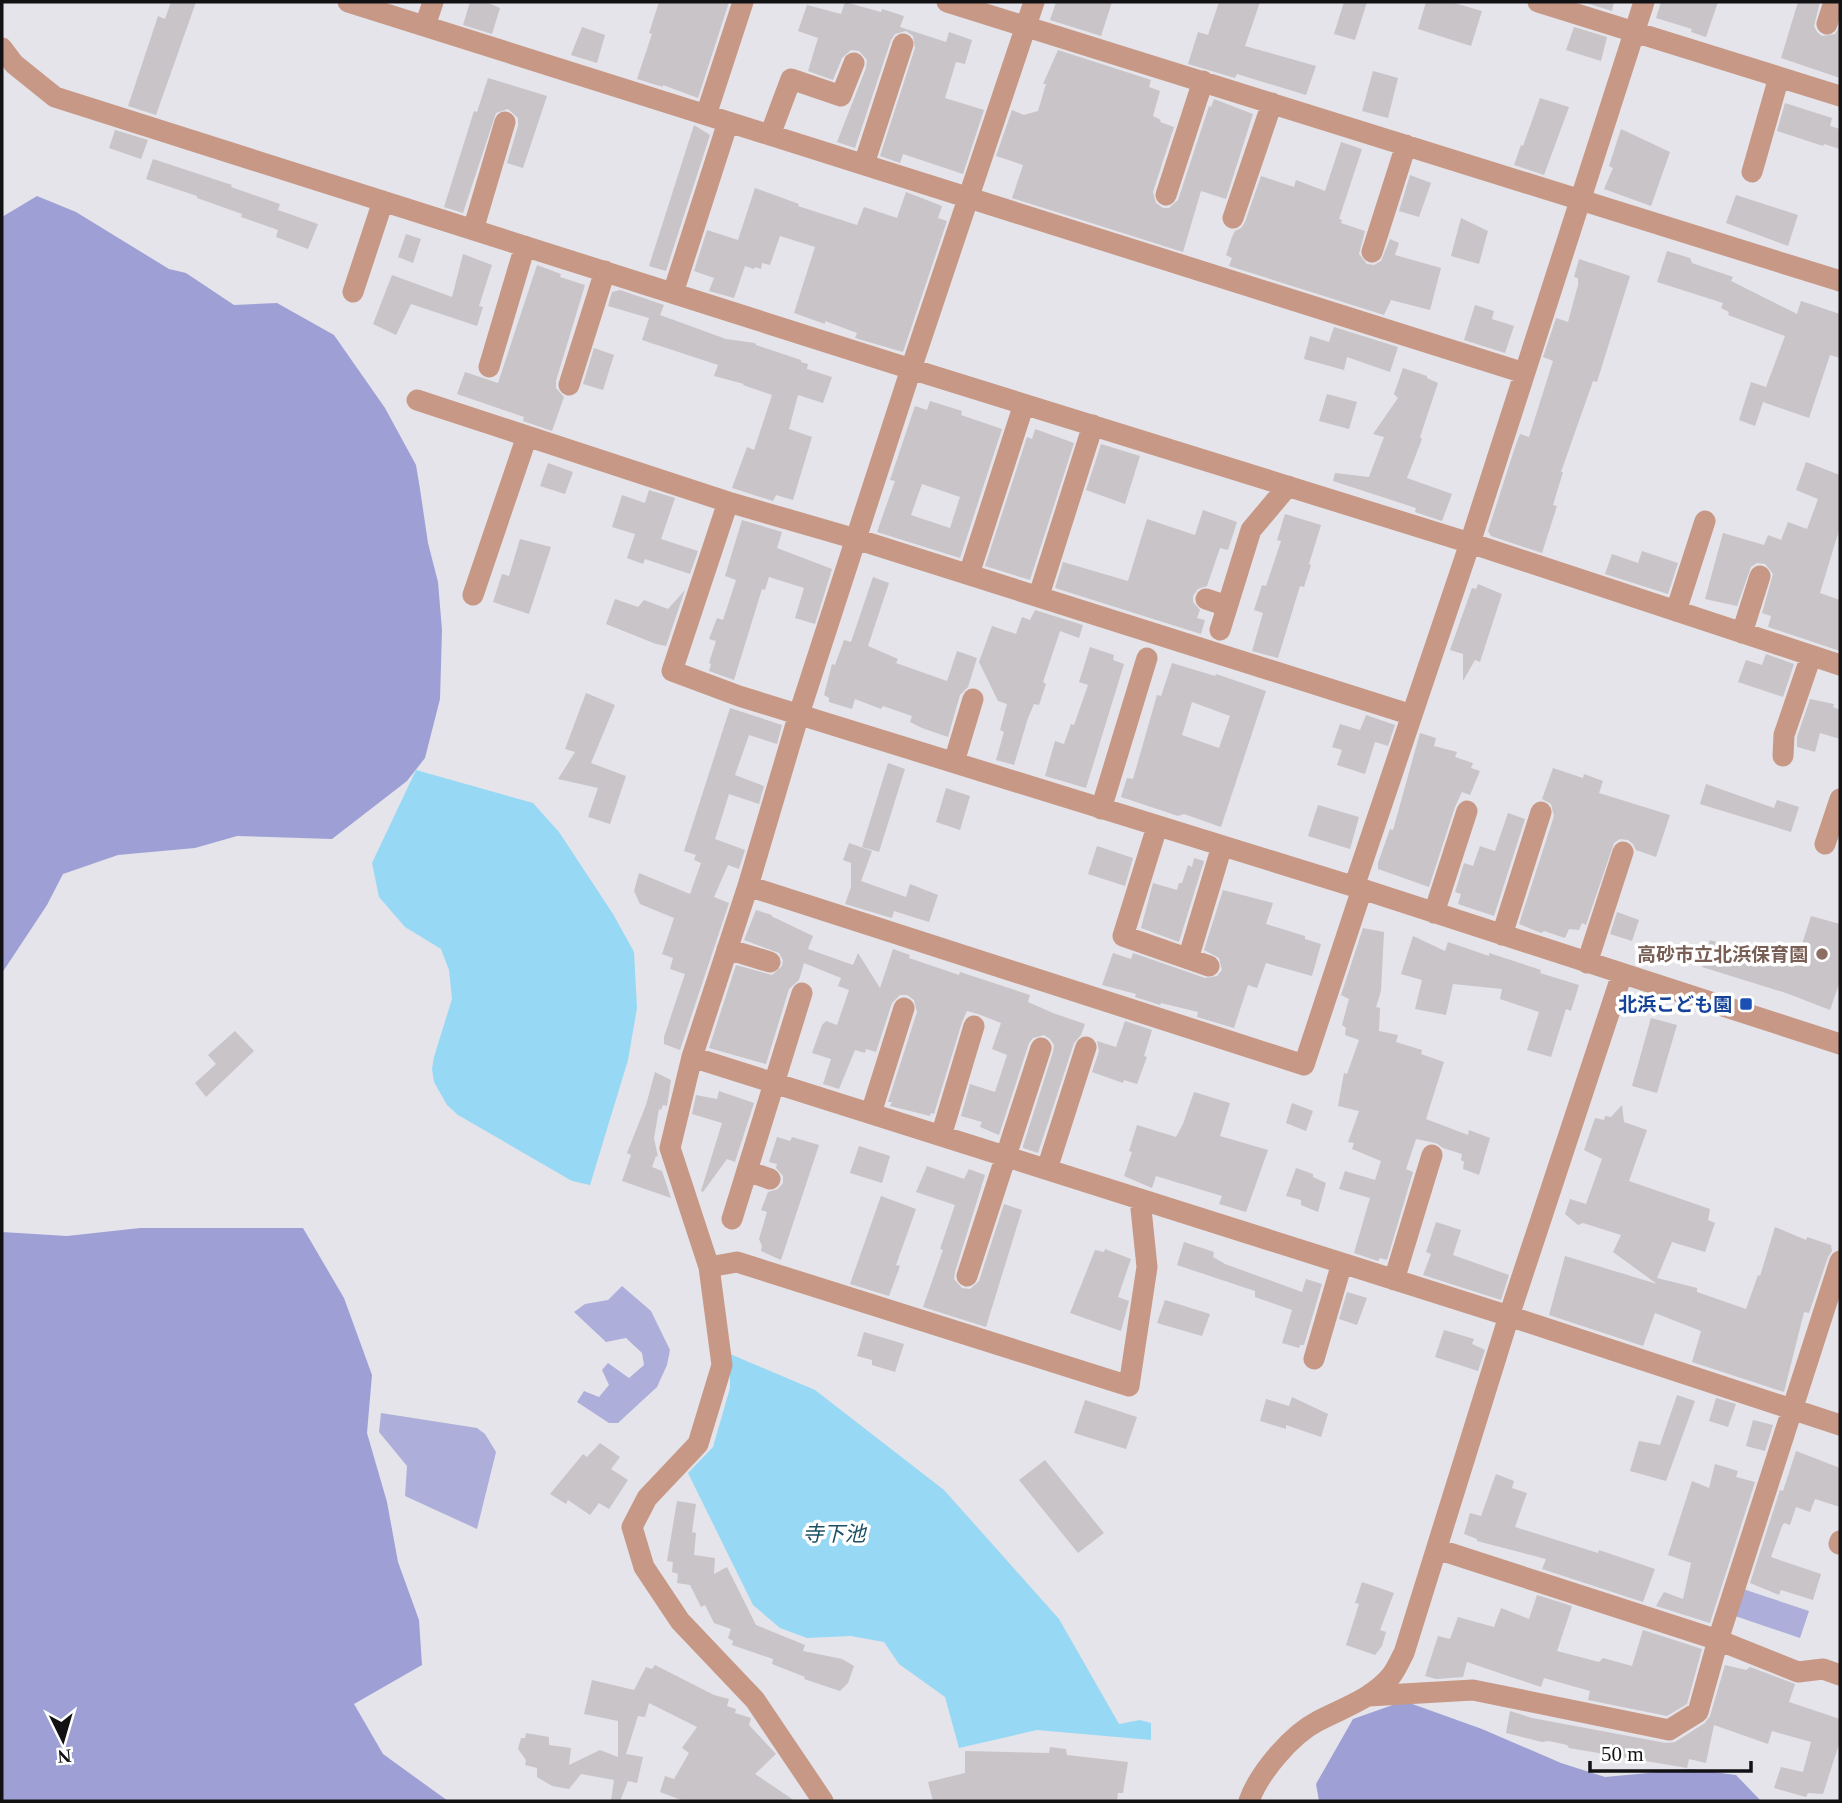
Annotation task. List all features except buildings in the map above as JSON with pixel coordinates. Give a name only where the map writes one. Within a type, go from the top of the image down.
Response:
[{"type":"street","points":[[348,2],[1524,373]]},
{"type":"street","points":[[425,26],[433,2]]},
{"type":"street","points":[[706,115],[743,2]]},
{"type":"street","points":[[947,2],[1840,281]]},
{"type":"street","points":[[823,1801],[755,1700],[680,1621],[644,1567],[632,1527],[648,1498],[698,1444],[722,1365],[709,1267],[670,1148],[692,1057],[748,886],[799,714],[1034,2]]},
{"type":"street","points":[[1538,2],[1840,96]]},
{"type":"street","points":[[748,886],[1304,1065],[1412,715],[1644,2]]},
{"type":"street","points":[[1827,24],[1834,2]]},
{"type":"street","points":[[864,164],[903,44]]},
{"type":"street","points":[[2,48],[14,64],[55,97],[1470,543],[1840,665]]},
{"type":"street","points":[[770,135],[791,79],[841,96],[853,63]]},
{"type":"street","points":[[1752,172],[1779,77]]},
{"type":"street","points":[[1166,195],[1203,81]]},
{"type":"street","points":[[1233,218],[1272,103]]},
{"type":"street","points":[[473,230],[505,121]]},
{"type":"street","points":[[673,293],[728,122]]},
{"type":"street","points":[[1373,252],[1406,145]]},
{"type":"street","points":[[353,292],[383,201]]},
{"type":"street","points":[[489,366],[525,246]]},
{"type":"street","points":[[569,385],[605,271]]},
{"type":"street","points":[[971,568],[1024,404]]},
{"type":"street","points":[[424,409],[527,436],[728,502],[1412,715]]},
{"type":"street","points":[[1040,592],[1093,425]]},
{"type":"street","points":[[473,595],[527,436]]},
{"type":"street","points":[[1220,630],[1251,530],[1289,486]]},
{"type":"street","points":[[728,502],[672,671],[739,696],[1358,888],[1840,1044]]},
{"type":"street","points":[[1676,611],[1705,521]]},
{"type":"street","points":[[1742,633],[1760,576]]},
{"type":"street","points":[[1206,599],[1227,606]]},
{"type":"street","points":[[1783,755],[1784,735],[1811,656]]},
{"type":"street","points":[[1101,809],[1147,658]]},
{"type":"street","points":[[954,762],[973,699]]},
{"type":"street","points":[[1825,844],[1840,799]]},
{"type":"street","points":[[1502,935],[1541,812]]},
{"type":"street","points":[[1434,913],[1468,826]]},
{"type":"street","points":[[1157,827],[1123,936],[1209,966]]},
{"type":"street","points":[[1188,958],[1222,846]]},
{"type":"street","points":[[1587,963],[1623,852]]},
{"type":"street","points":[[727,949],[770,962]]},
{"type":"street","points":[[1250,1801],[1254,1789],[1284,1748],[1314,1723],[1368,1696],[1391,1676],[1404,1653],[1509,1316],[1622,974]]},
{"type":"street","points":[[732,1219],[802,993]]},
{"type":"street","points":[[871,1113],[904,1008]]},
{"type":"street","points":[[941,1136],[974,1026]]},
{"type":"street","points":[[1047,1169],[1086,1047]]},
{"type":"street","points":[[967,1276],[1041,1048]]},
{"type":"street","points":[[692,1057],[1509,1316],[1840,1425]]},
{"type":"street","points":[[1394,1280],[1431,1155]]},
{"type":"street","points":[[747,1171],[771,1179]]},
{"type":"street","points":[[709,1267],[737,1262],[1129,1386],[1147,1267],[1140,1199]]},
{"type":"street","points":[[1368,1696],[1474,1690],[1669,1730],[1698,1712],[1718,1640],[1840,1261]]},
{"type":"street","points":[[1314,1359],[1342,1263]]},
{"type":"street","points":[[1437,1549],[1718,1640],[1798,1672],[1823,1670],[1840,1675]]},
{"type":"shaded area","points":[[37,196],[76,212],[169,269],[186,273],[234,305],[277,303],[334,335],[385,408],[416,465],[428,543],[438,582],[442,630],[440,699],[425,758],[407,781],[332,839],[237,836],[195,848],[118,855],[63,874],[47,905],[2,973],[2,217]]},
{"type":"shaded area","points":[[140,1228],[303,1228],[344,1298],[372,1375],[367,1433],[387,1502],[398,1562],[419,1620],[422,1665],[354,1704],[383,1754],[448,1801],[2,1801],[2,1232],[67,1236]]},
{"type":"shaded area","points":[[622,1286],[651,1311],[670,1350],[667,1365],[657,1387],[618,1423],[609,1423],[577,1402],[584,1391],[599,1397],[609,1385],[602,1370],[608,1363],[629,1378],[644,1365],[642,1353],[626,1338],[606,1342],[574,1312],[585,1304],[608,1300]]},
{"type":"shaded area","points":[[381,1413],[477,1428],[485,1434],[496,1452],[477,1529],[405,1496],[407,1466],[379,1432]]},
{"type":"shaded area","points":[[1743,1589],[1809,1611],[1800,1638],[1735,1616]]},
{"type":"shaded area","points":[[1404,1701],[1482,1729],[1561,1763],[1605,1777],[1691,1769],[1736,1775],[1761,1801],[1319,1801],[1316,1784],[1353,1719]]},
{"type":"water","points":[[416,770],[533,803],[559,832],[613,914],[634,952],[637,1008],[628,1060],[590,1185],[572,1181],[458,1115],[447,1105],[434,1082],[434,1057],[452,999],[449,970],[441,949],[405,927],[379,897],[372,863]]},
{"type":"water","name":"寺下池","points":[[730,1354],[815,1390],[944,1490],[1059,1619],[1119,1724],[1140,1720],[1151,1723],[1151,1740],[1037,1730],[959,1748],[945,1697],[899,1664],[884,1642],[851,1636],[807,1638],[780,1628],[753,1605],[688,1473],[713,1447],[730,1388]]},
{"type":"place","name":"高砂市立北浜保育園","points":[[1822,954]]},
{"type":"place","name":"北浜こども園","points":[[1746,1004]]}]
